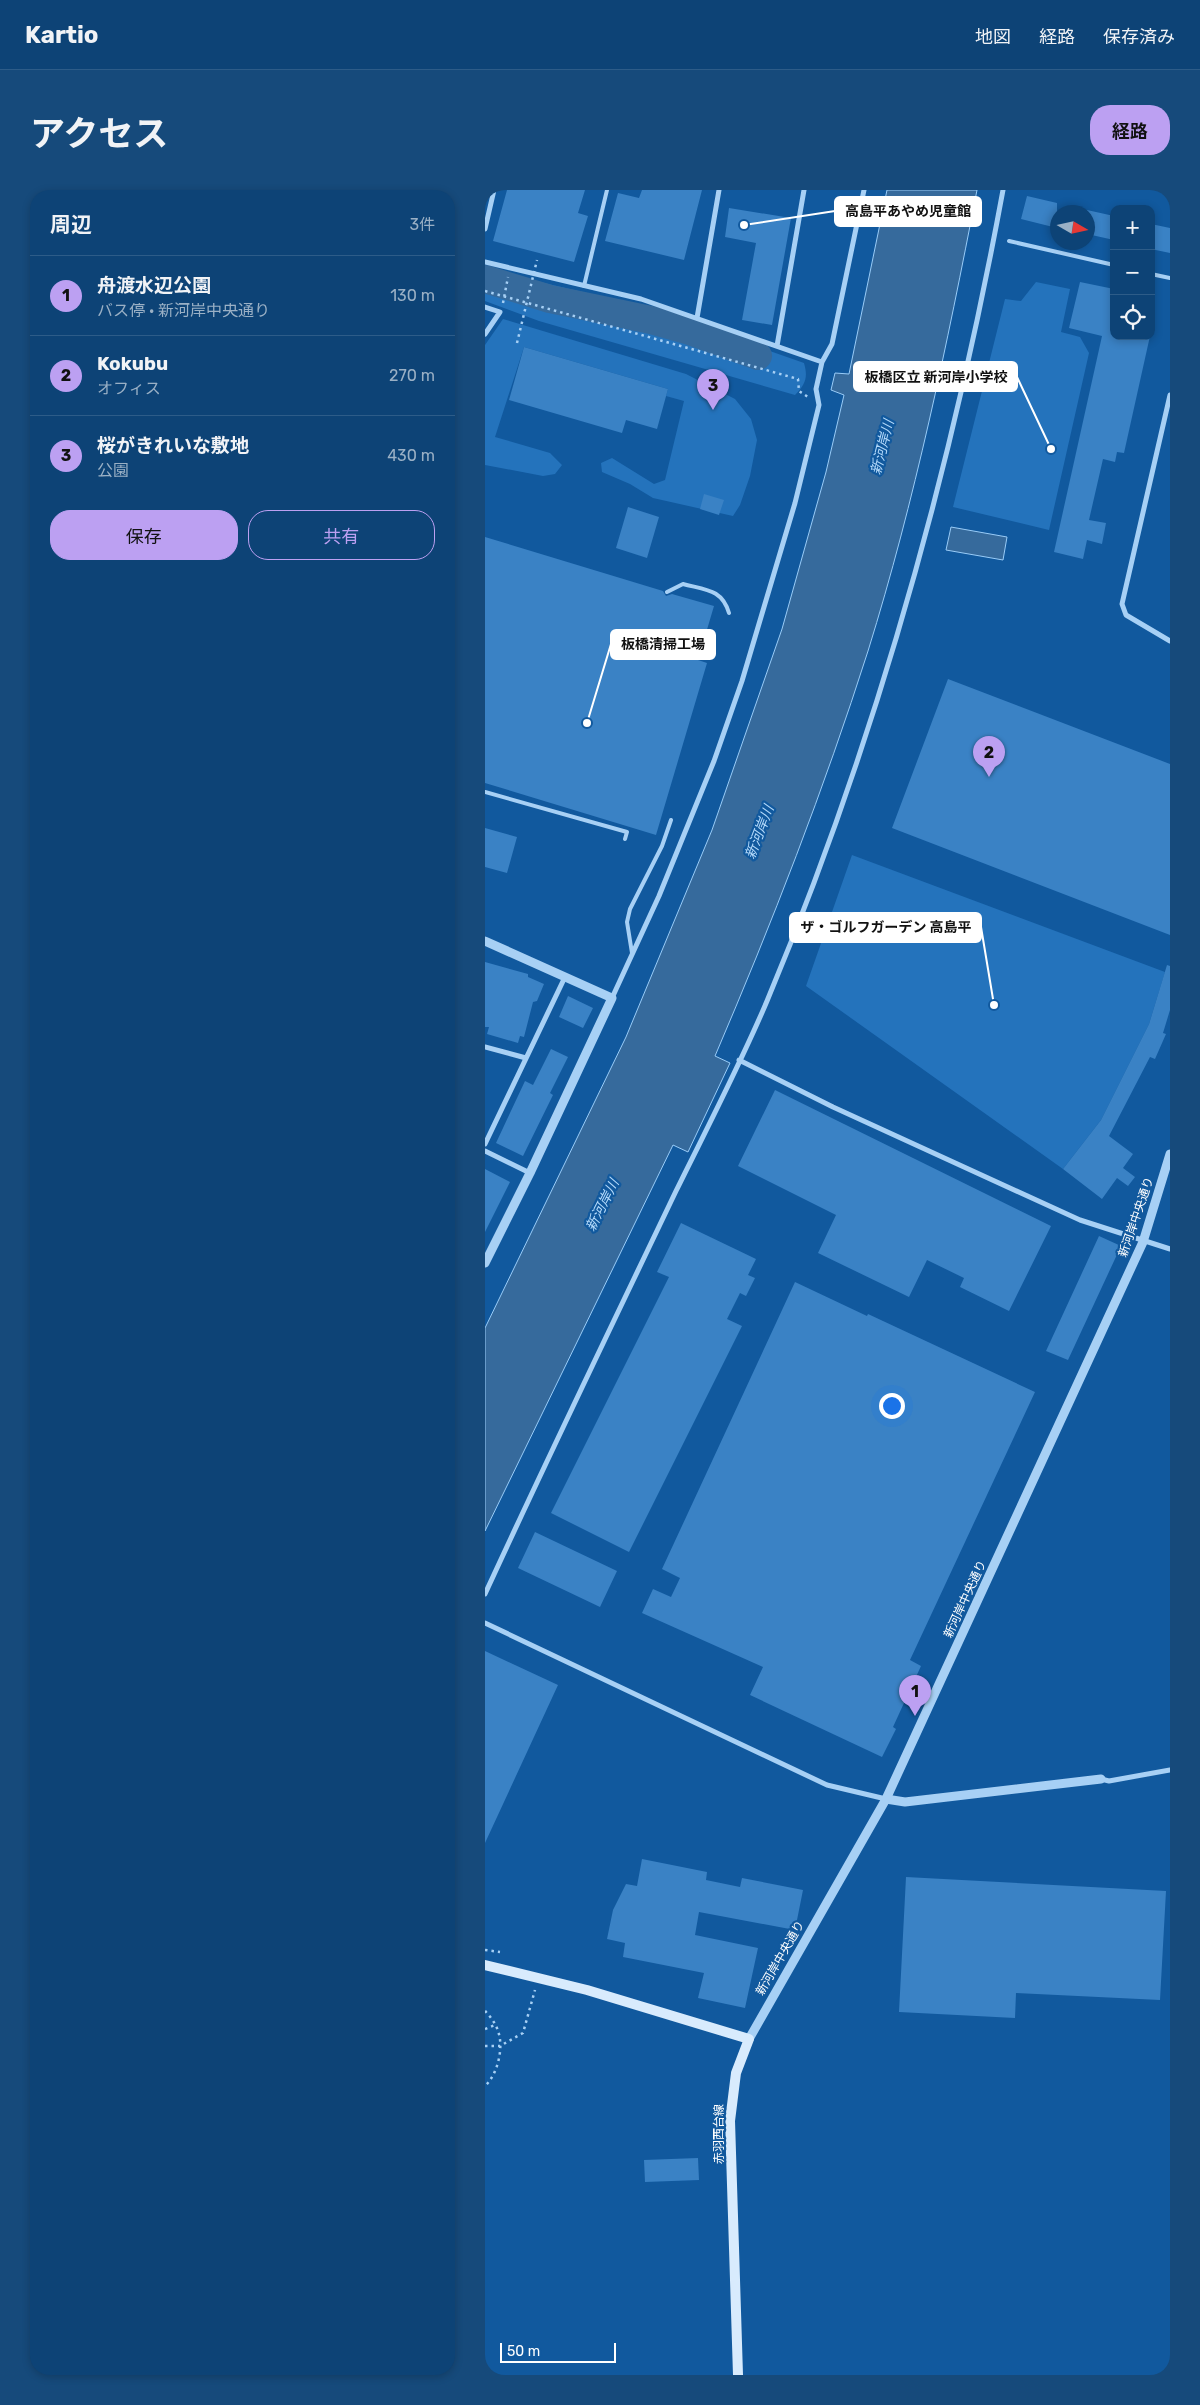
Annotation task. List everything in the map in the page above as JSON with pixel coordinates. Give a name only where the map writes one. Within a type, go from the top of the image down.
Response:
[{"type":"main road","points":[[485,1965],[587,1990],[749,2038]]},
{"type":"main road","name":"赤羽西台線","points":[[738,2375],[730,2121],[736,2074],[749,2038]]},
{"type":"street","points":[[485,229],[494,190]]},
{"type":"street","points":[[697,318],[719,190]]},
{"type":"street","points":[[777,346],[804,190]]},
{"type":"street","points":[[485,1263],[530,1173],[633,953],[683,840],[743,681],[795,503],[819,405],[816,389],[823,362],[832,344],[864,190]]},
{"type":"street","points":[[485,1594],[765,1006],[809,894],[874,708],[924,545],[990,259],[1003,190]]},
{"type":"street","points":[[485,262],[641,299],[823,362]]},
{"type":"street","points":[[485,307],[500,312],[485,334]]},
{"type":"street","points":[[1170,394],[1122,604],[1126,615],[1170,641]]},
{"type":"street","points":[[485,941],[612,998]]},
{"type":"street","points":[[485,1144],[565,977]]},
{"type":"street","points":[[485,1047],[526,1058]]},
{"type":"street","points":[[739,1060],[833,1107],[1080,1220],[1143,1242],[1170,1249]]},
{"type":"street","points":[[485,1151],[530,1173]]},
{"type":"street","name":"新河岸中央通り","points":[[749,2038],[886,1799],[1143,1242],[1170,1154]]},
{"type":"street","points":[[485,1623],[827,1785],[886,1799],[905,1802],[1101,1779],[1109,1781],[1170,1770]]},
{"type":"lane","points":[[584,286],[607,190]]},
{"type":"lane","points":[[1009,241],[1110,264]]},
{"type":"lane","points":[[1155,275],[1170,278]]},
{"type":"lane","points":[[667,592],[683,584],[718,594],[725,600],[729,613]]},
{"type":"lane","points":[[485,792],[627,832],[625,839]]},
{"type":"lane","points":[[633,953],[627,922],[630,909],[662,846],[671,820]]},
{"type":"path","points":[[517,343],[537,260]]},
{"type":"path","points":[[505,291],[508,273]]},
{"type":"path","points":[[485,291],[798,380],[799,390],[819,405]]},
{"type":"path","points":[[485,1950],[500,1952]]},
{"type":"path","points":[[485,2046],[500,2046],[523,2033],[538,1978]]},
{"type":"path","points":[[485,2011],[498,2030],[500,2046],[498,2064],[485,2086]]},
{"type":"path","points":[[485,2028],[495,2024]]},
{"type":"shaded area","points":[[485,266],[540,282],[643,306],[804,363],[805,380],[795,395],[539,321],[485,301]]},
{"type":"shaded area","points":[[1036,282],[1070,289],[1061,332],[1080,337],[1089,353],[1049,530],[953,507],[1005,299],[1021,301]]},
{"type":"shaded area","points":[[503,319],[686,374],[735,399],[751,419],[757,440],[750,476],[740,505],[733,516],[653,498],[630,484],[602,472],[601,463],[612,458],[654,484],[665,480],[684,401],[666,396],[668,389],[524,347],[495,437],[550,453],[562,465],[555,474],[543,476],[485,465],[485,345]]},
{"type":"shaded area","points":[[852,855],[1165,972],[1149,1024],[1101,1120],[1063,1169],[806,986]]},
{"type":"water","name":"新河岸川","points":[[887,190],[977,190],[929,422],[901,537],[868,651],[834,754],[796,855],[757,956],[715,1056],[730,1063],[688,1152],[673,1145],[485,1531],[485,1328],[626,1037],[712,830],[782,629],[826,472],[844,395],[831,390],[835,373],[849,374]]},
{"type":"water","points":[[951,527],[1007,537],[1003,560],[946,550]]},
{"type":"building","points":[[507,190],[585,190],[578,213],[588,216],[574,262],[493,241]]},
{"type":"building","points":[[642,190],[702,190],[684,260],[605,241],[618,193],[639,198]]},
{"type":"building","points":[[1027,196],[1057,203],[1057,205],[1050,205],[1050,226],[1021,219]]},
{"type":"building","points":[[729,208],[791,218],[772,325],[742,320],[756,243],[725,237]]},
{"type":"building","points":[[1095,212],[1110,215],[1110,239],[1095,236]]},
{"type":"building","points":[[1155,225],[1170,228],[1170,253],[1155,250]]},
{"type":"building","points":[[1080,282],[1110,288],[1110,340],[1149,340],[1124,453],[1117,452],[1115,462],[1103,459],[1089,520],[1106,523],[1102,544],[1087,540],[1083,559],[1054,552],[1102,336],[1069,328]]},
{"type":"building","points":[[524,347],[668,389],[657,429],[626,420],[622,433],[509,400]]},
{"type":"building","points":[[704,494],[724,500],[719,515],[700,509]]},
{"type":"building","points":[[628,507],[659,517],[647,558],[616,548]]},
{"type":"building","points":[[485,537],[663,591],[666,596],[672,594],[714,606],[698,660],[707,663],[656,835],[485,783]]},
{"type":"building","points":[[948,679],[1170,764],[1170,935],[892,828]]},
{"type":"building","points":[[485,828],[517,837],[507,873],[485,867]]},
{"type":"building","points":[[485,962],[528,974],[528,977],[544,984],[537,1001],[533,1002],[524,1037],[520,1036],[518,1043],[487,1034],[489,1027],[485,1027]]},
{"type":"building","points":[[1167,965],[1170,966],[1170,1010],[1163,1033],[1166,1034],[1155,1059],[1150,1057],[1109,1136],[1133,1154],[1123,1168],[1135,1177],[1128,1186],[1117,1178],[1102,1199],[1063,1169],[1101,1120],[1149,1024]]},
{"type":"building","points":[[568,996],[593,1008],[583,1028],[559,1017]]},
{"type":"building","points":[[551,1049],[568,1057],[550,1093],[553,1095],[523,1156],[496,1143],[525,1081],[533,1085]]},
{"type":"building","points":[[775,1090],[1051,1226],[1009,1311],[960,1287],[964,1278],[927,1260],[909,1297],[818,1253],[836,1215],[738,1166]]},
{"type":"building","points":[[485,1169],[510,1182],[485,1232]]},
{"type":"building","points":[[681,1223],[756,1259],[748,1275],[755,1278],[746,1296],[740,1293],[727,1319],[742,1326],[629,1552],[551,1513],[669,1277],[657,1272]]},
{"type":"building","points":[[1099,1236],[1121,1246],[1068,1360],[1046,1351]]},
{"type":"building","points":[[795,1282],[1035,1392],[910,1660],[921,1666],[893,1727],[896,1729],[882,1757],[750,1695],[763,1667],[642,1613],[653,1589],[671,1597],[680,1578],[662,1569]]},
{"type":"building","points":[[535,1532],[617,1571],[600,1607],[518,1568]]},
{"type":"building","points":[[485,1651],[558,1685],[485,1843]]},
{"type":"building","points":[[642,1859],[707,1872],[706,1880],[740,1887],[742,1878],[803,1890],[795,1930],[699,1912],[695,1935],[758,1948],[745,2008],[698,1998],[704,1973],[623,1957],[625,1943],[607,1939],[613,1910],[626,1884],[637,1886]]},
{"type":"building","points":[[906,1877],[1166,1891],[1160,2000],[1016,1993],[1015,2018],[899,2012]]},
{"type":"building","points":[[698,2158],[699,2180],[645,2182],[644,2160]]},
{"type":"waterway","points":[[485,279],[550,299],[651,320],[690,331],[758,356]]},
{"type":"place","name":"高島平あやめ児童館","points":[[744,225]]},
{"type":"place","name":"桜がきれいな敷地","points":[[713,410]]},
{"type":"place","name":"板橋区立 新河岸小学校","points":[[1051,449]]},
{"type":"place","name":"板橋清掃工場","points":[[587,723]]},
{"type":"place","name":"Kokubu","points":[[989,777]]},
{"type":"place","name":"ザ・ゴルフガーデン 高島平","points":[[994,1005]]},
{"type":"place","name":"舟渡水辺公園","points":[[915,1716]]}]
